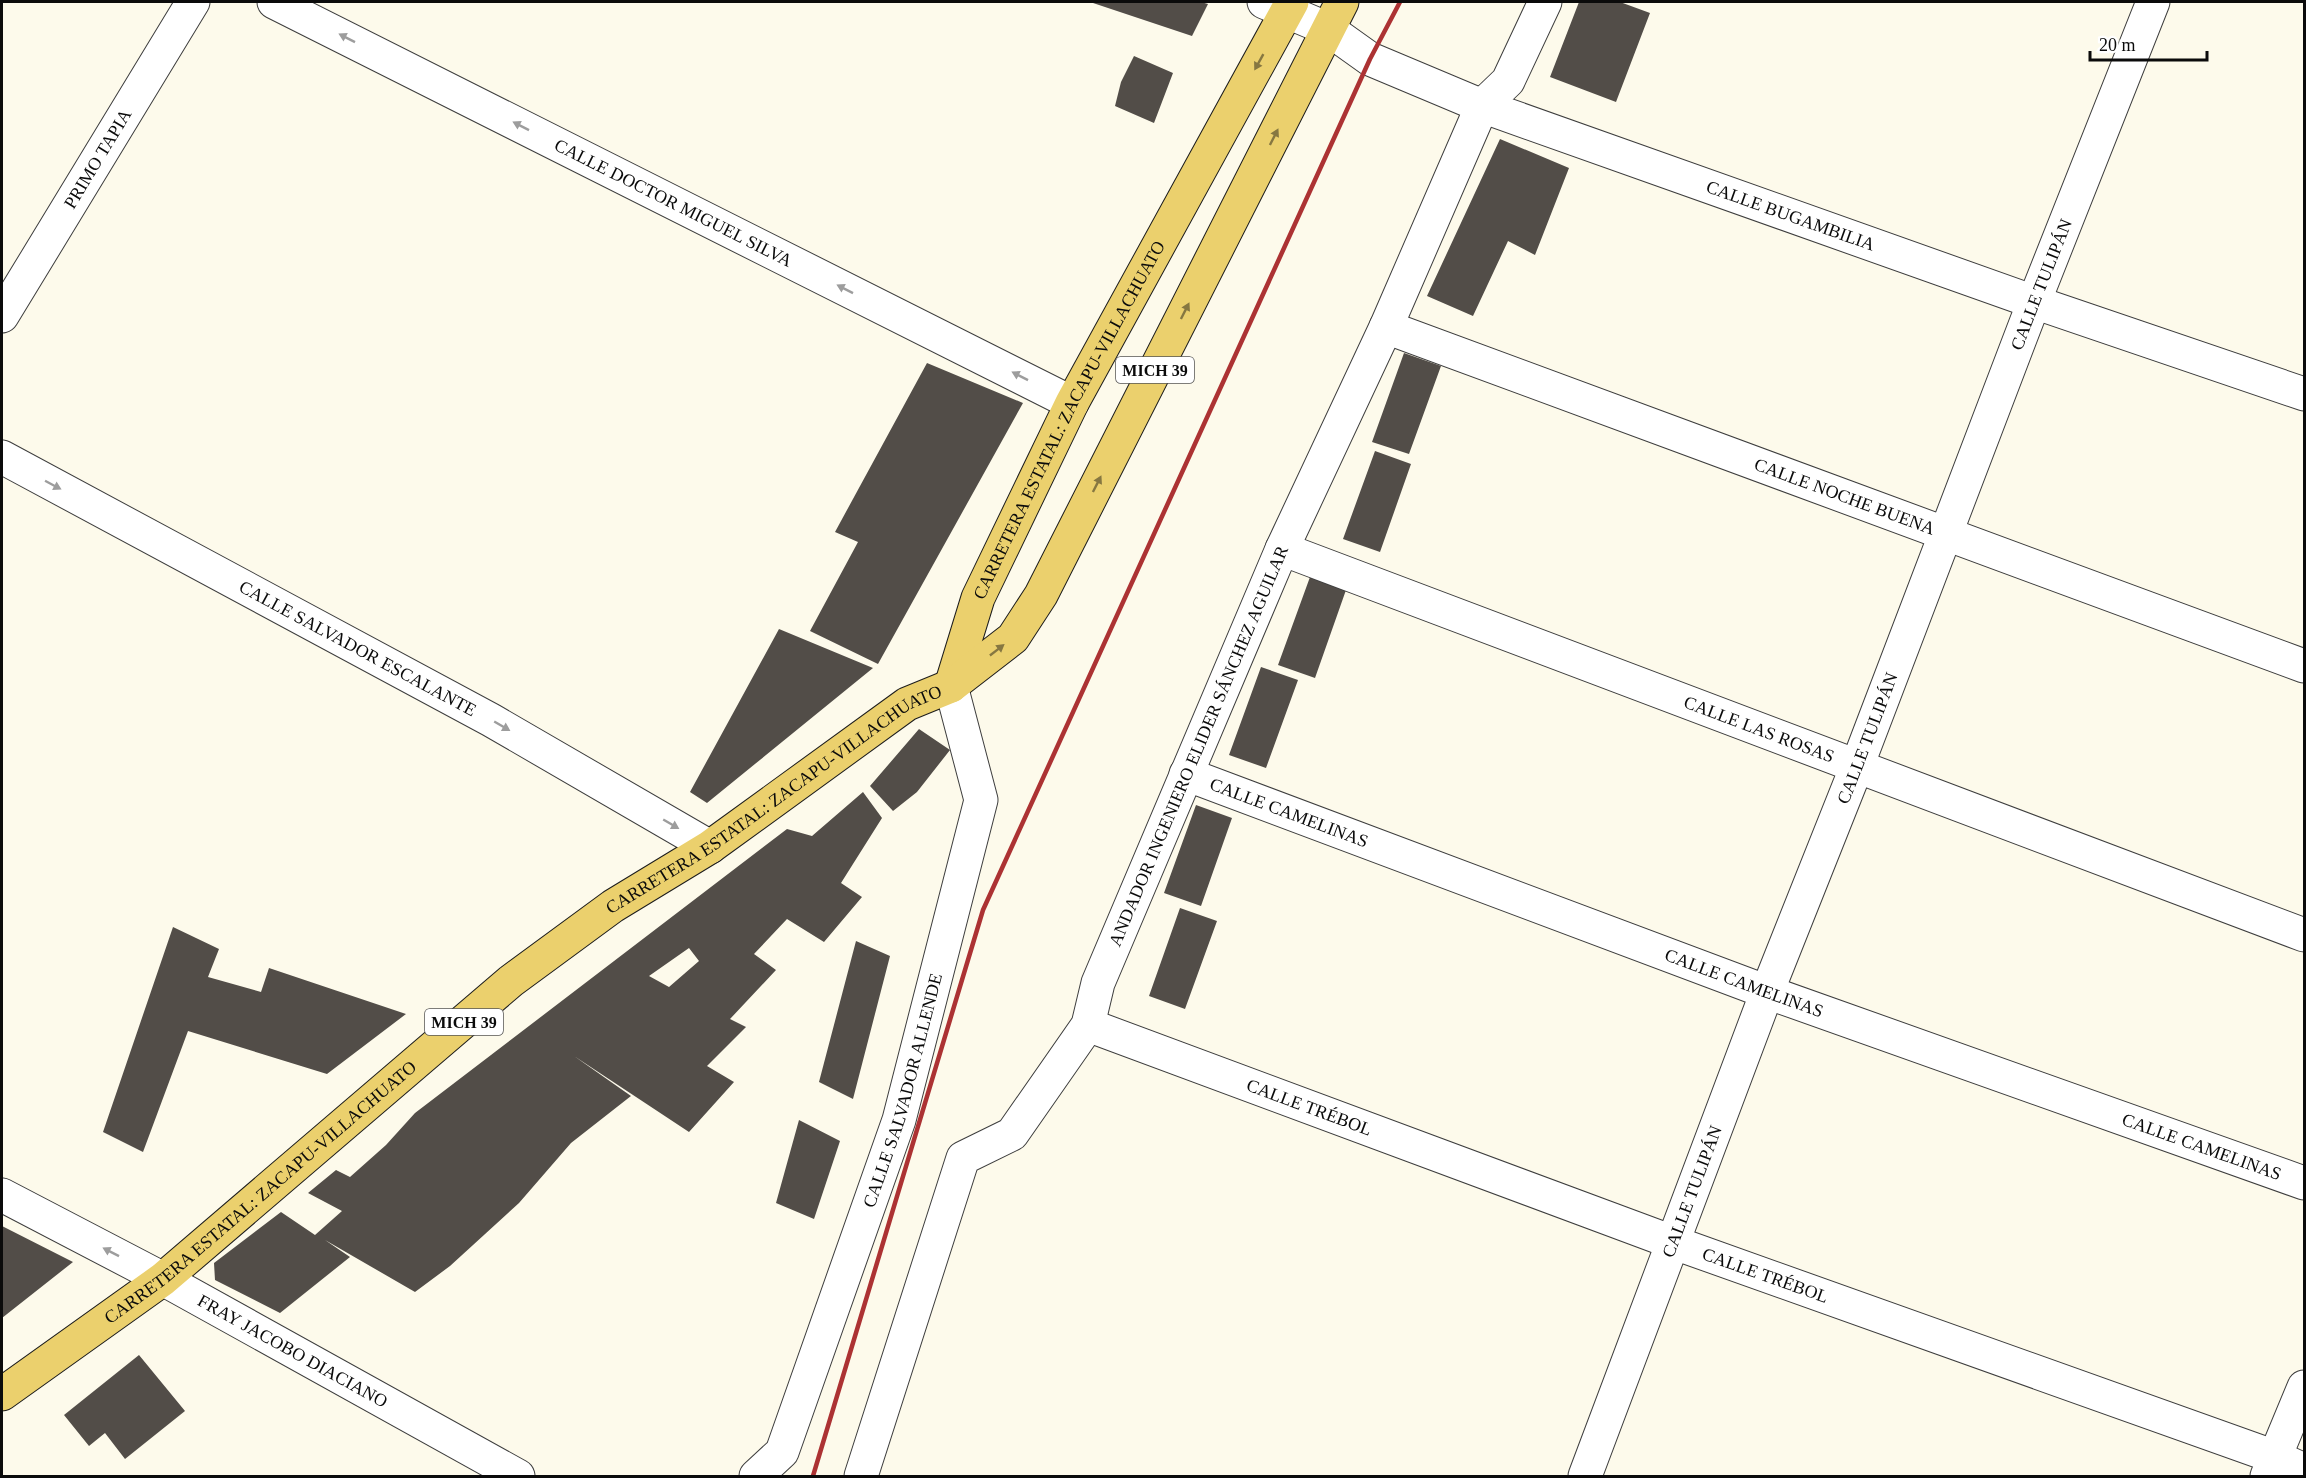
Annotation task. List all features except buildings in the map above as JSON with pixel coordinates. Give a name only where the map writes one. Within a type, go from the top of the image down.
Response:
[{"type":"main road","name":"CARRETERA ESTATAL: ZACAPU-VILLACHUATO","points":[[2,1394],[163,1279],[511,981],[613,906],[710,847],[907,704],[951,686],[978,597],[1072,403],[1281,4]]},
{"type":"main road","name":"MICH 39","points":[[951,686],[1012,638],[1041,595],[1335,15]]},
{"type":"street","name":"PRIMO TAPIA","points":[[2,316],[193,2]]},
{"type":"street","name":"CALLE DOCTOR MIGUEL SILVA","points":[[274,2],[1072,403]]},
{"type":"street","name":"ANDADOR INGENIERO ELIDER SÁNCHEZ AGUILAR","points":[[861,1476],[963,1158],[1012,1134],[1088,1025],[1098,983],[1281,549],[1386,327],[1482,106],[1508,81],[1545,2]]},
{"type":"street","name":"CALLE TULIPÁN","points":[[1585,1476],[1767,992],[1947,535],[2034,302],[2153,2]]},
{"type":"street","name":"CALLE BUGAMBILIA","points":[[1281,4],[1335,15],[1370,59],[1482,106],[2034,302],[2304,394]]},
{"type":"street","name":"CALLE NOCHE BUENA","points":[[1386,327],[2304,666]]},
{"type":"street","name":"CALLE SALVADOR ESCALANTE","points":[[2,457],[491,720],[710,847]]},
{"type":"street","name":"CALLE LAS ROSAS","points":[[1281,549],[2304,935]]},
{"type":"street","name":"CALLE SALVADOR ALLENDE","points":[[756,1476],[782,1452],[899,1120],[981,800],[951,686]]},
{"type":"street","name":"CALLE CAMELINAS","points":[[1186,774],[1767,992],[2304,1183]]},
{"type":"street","name":"CALLE TRÉBOL","points":[[1088,1025],[2271,1467],[2304,1470]]},
{"type":"street","name":"FRAY JACOBO DIACIANO","points":[[2,1195],[163,1279],[518,1476]]},
{"type":"street","points":[[2271,1467],[2304,1387]]},
{"type":"railway","points":[[813,1476],[983,910],[1370,59],[1400,2]]}]
